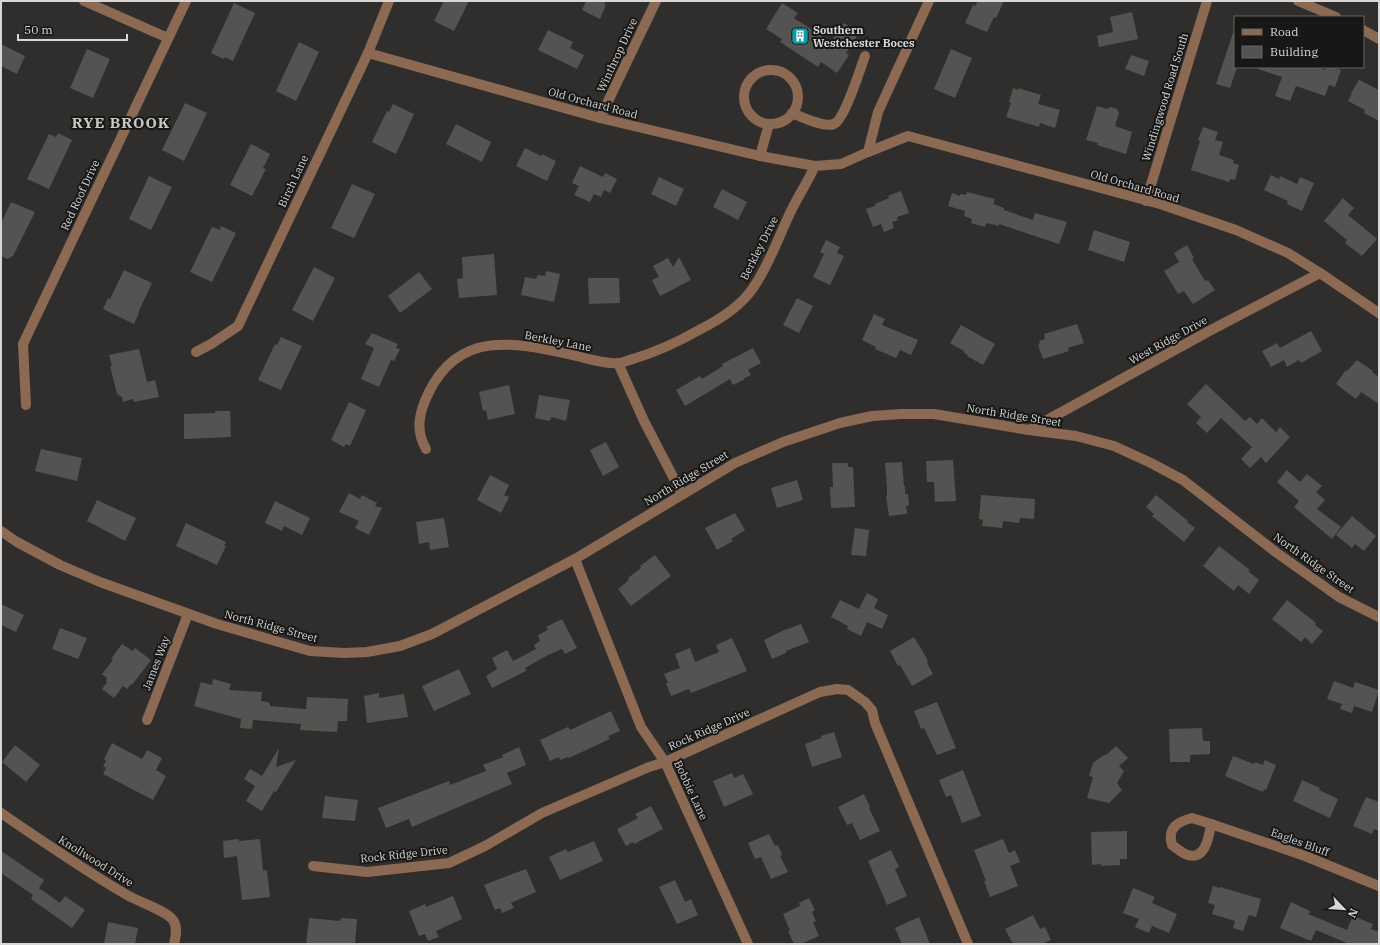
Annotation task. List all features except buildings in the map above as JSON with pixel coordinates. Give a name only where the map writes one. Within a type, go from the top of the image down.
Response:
[{"type":"street","points":[[84,1],[168,38]]},
{"type":"street","name":"Red Roof Drive","points":[[26,405],[23,344],[186,1]]},
{"type":"street","name":"Birch Lane","points":[[196,352],[238,326],[368,53],[389,1]]},
{"type":"street","name":"Winthrop Drive","points":[[600,118],[656,1]]},
{"type":"street","points":[[814,166],[841,164],[868,152],[878,112],[929,1]]},
{"type":"street","name":"Windingwood Road South","points":[[1146,200],[1207,1]]},
{"type":"street","points":[[1298,1],[1334,16]]},
{"type":"street","points":[[1364,31],[1379,39]]},
{"type":"street","name":"Old Orchard Road","points":[[368,53],[600,118],[760,156],[814,166]]},
{"type":"street","points":[[792,114],[823,124],[834,124],[839,120],[847,106],[865,56]]},
{"type":"street","points":[[769,70],[786,74],[792,80],[798,97],[792,114],[786,120],[777,123],[769,124],[760,122],[747,110],[744,101],[744,92],[747,84],[760,72],[769,70]]},
{"type":"street","points":[[760,156],[769,124]]},
{"type":"street","name":"Old Orchard Road","points":[[868,152],[908,136],[1146,200],[1236,230],[1288,253],[1379,313]]},
{"type":"street","name":"Berkley Drive","points":[[618,363],[650,354],[692,334],[733,309],[753,288],[772,253],[792,208],[814,166]]},
{"type":"street","name":"West Ridge Drive","points":[[1029,430],[1211,330],[1320,273]]},
{"type":"street","name":"Berkley Lane","points":[[426,450],[421,440],[419,428],[422,405],[435,379],[452,362],[469,350],[492,344],[526,346],[592,360],[618,363]]},
{"type":"street","points":[[618,363],[644,421],[682,494]]},
{"type":"street","name":"North Ridge Street","points":[[1,530],[17,542],[60,566],[217,624],[310,651],[344,653],[367,652],[400,646],[432,634],[575,559],[735,463],[783,442],[840,423],[872,416],[934,414],[1029,430],[1076,436],[1114,446],[1158,466],[1183,480],[1277,553],[1339,597],[1379,617]]},
{"type":"street","name":"Bobbie Lane","points":[[575,559],[641,727],[665,762],[748,944]]},
{"type":"street","name":"James Way","points":[[147,720],[188,614]]},
{"type":"street","name":"Rock Ridge Drive","points":[[313,866],[367,872],[449,863],[485,846],[542,813],[649,767],[665,762],[820,692],[837,689],[848,690],[865,702],[872,710],[881,737],[968,944]]},
{"type":"street","name":"Knollwood Drive","points":[[1,813],[128,896],[166,914],[173,921],[176,928],[174,944]]},
{"type":"street","name":"Eagles Bluff","points":[[1211,824],[1305,856],[1379,886]]},
{"type":"place","name":"Southern Westchester Boces","points":[[800,36]]},
{"type":"district","name":"RYE BROOK","points":[[121,122]]}]
